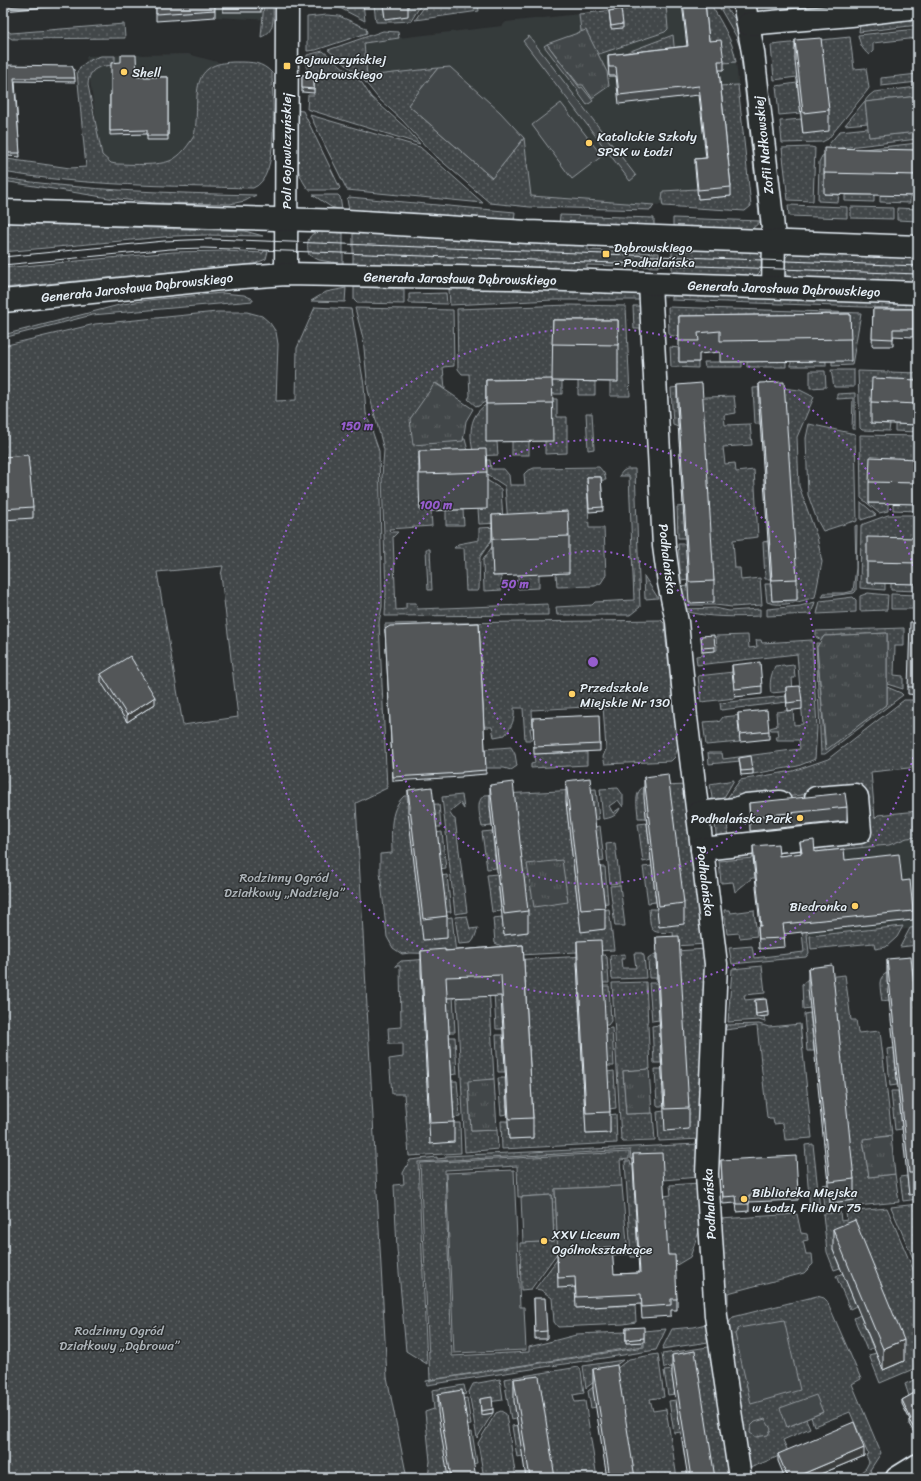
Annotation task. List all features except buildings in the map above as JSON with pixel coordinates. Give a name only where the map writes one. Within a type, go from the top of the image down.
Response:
[{"type":"street","name":"Poli Gojawiczyńskiej","points":[[286,274],[287,3]]},
{"type":"street","name":"Zofii Nałkowskiej","points":[[744,3],[753,52],[774,241],[773,287]]},
{"type":"street","points":[[748,24],[904,7]]},
{"type":"street","points":[[3,211],[347,221],[528,232],[918,246]]},
{"type":"street","name":"Generała Jarosława Dąbrowskiego","points":[[3,301],[230,278],[286,274],[511,278],[918,293]]},
{"type":"street","name":"Podhalańska","points":[[650,284],[664,546],[677,622],[692,772],[716,964],[707,1174],[716,1316],[740,1478]]},
{"type":"street","points":[[698,813],[736,809],[746,805],[854,794],[857,797],[858,805],[860,830],[858,833],[702,849]]},
{"type":"street","points":[[897,1478],[918,1465]]},
{"type":"shaded area","points":[[215,3],[273,3],[273,20],[215,17]]},
{"type":"shaded area","name":"Katolickie Szkoły SPSK w Łodzi","points":[[680,3],[710,3],[731,40],[735,51],[751,206],[745,211],[490,193],[367,78],[364,42],[502,26],[506,22]]},
{"type":"shaded area","points":[[749,3],[878,3],[756,16]]},
{"type":"shaded area","points":[[188,54],[221,63],[205,135],[170,166],[103,165],[86,56]]},
{"type":"shaded area","points":[[918,837],[918,928],[803,939],[795,860],[814,852],[889,845],[907,838]]},
{"type":"green space","points":[[264,3],[273,3],[273,23],[266,35],[261,37]]},
{"type":"green space","points":[[308,3],[363,3],[365,21],[336,6],[308,6]]},
{"type":"green space","points":[[407,3],[422,3],[411,21],[376,22],[374,5],[383,5],[385,19]]},
{"type":"green space","points":[[427,3],[462,3],[462,6],[478,4],[479,11],[415,20]]},
{"type":"green space","points":[[704,3],[710,3],[722,24],[732,46],[736,62],[723,63],[709,50]]},
{"type":"green space","points":[[717,3],[722,3],[738,23],[745,47],[740,48],[736,36]]},
{"type":"green space","points":[[666,4],[668,29],[665,32],[596,55],[588,37],[581,31],[579,14]]},
{"type":"green space","points":[[918,14],[918,25],[859,32],[860,24]]},
{"type":"green space","points":[[327,15],[339,16],[366,28],[367,33],[316,50],[307,51],[307,17]]},
{"type":"green space","points":[[124,24],[125,38],[12,39],[6,35],[3,28],[11,33]]},
{"type":"green space","points":[[918,29],[918,38],[873,43],[873,51],[869,55],[862,46],[858,35]]},
{"type":"green space","points":[[586,30],[607,72],[609,86],[592,98],[583,85],[579,85],[547,44]]},
{"type":"green space","points":[[383,31],[398,32],[399,38],[364,43],[367,76],[438,68],[408,105],[492,178],[524,138],[531,196],[654,205],[651,210],[530,207],[490,203],[430,151],[402,120],[378,98],[362,78],[328,50]]},
{"type":"green space","points":[[673,35],[675,56],[612,58]]},
{"type":"green space","points":[[529,36],[636,176],[630,181],[523,41]]},
{"type":"green space","points":[[850,37],[854,69],[866,68],[869,88],[828,139],[822,142],[782,143],[780,121],[801,119],[803,134],[797,77],[774,80],[771,45]]},
{"type":"green space","points":[[547,44],[580,88],[582,87],[593,101],[587,105],[577,91],[578,90],[544,46]]},
{"type":"green space","points":[[323,51],[362,83],[371,97],[407,129],[420,144],[307,109],[308,95],[314,95],[313,79],[307,79],[307,55]]},
{"type":"green space","points":[[101,56],[115,56],[115,65],[100,67],[93,71],[88,85],[102,155],[111,163],[116,164],[163,163],[175,158],[183,151],[194,136],[198,86],[202,76],[209,68],[221,63],[243,62],[256,63],[268,69],[272,73],[273,136],[268,169],[262,181],[253,188],[159,186],[96,183],[34,177],[3,172],[3,115],[7,159],[70,168],[86,167],[77,72],[81,66],[87,62]]},
{"type":"green space","points":[[747,57],[764,214],[759,215],[741,58]]},
{"type":"green space","points":[[450,67],[500,112],[524,138],[492,178],[408,105],[438,68]]},
{"type":"green space","points":[[918,74],[918,82],[881,86],[881,78]]},
{"type":"green space","points":[[797,83],[801,113],[779,115],[776,86]]},
{"type":"green space","points":[[738,85],[751,206],[745,211],[663,206],[663,191],[697,189],[698,199],[731,196],[719,86]]},
{"type":"green space","points":[[918,87],[918,96],[865,102],[868,123],[845,125],[869,96],[874,92]]},
{"type":"green space","points":[[918,96],[918,132],[869,137],[865,102]]},
{"type":"green space","points":[[561,103],[602,156],[572,179],[532,125]]},
{"type":"green space","points":[[294,110],[303,111],[340,188],[338,190],[309,190],[303,182],[299,172],[295,152]]},
{"type":"green space","points":[[310,115],[420,147],[483,203],[347,190]]},
{"type":"green space","points":[[868,128],[869,137],[918,132],[918,139],[831,149],[829,147],[829,144],[840,131]]},
{"type":"green space","points":[[918,143],[918,171],[824,194],[839,195],[838,202],[818,201],[819,162],[822,156],[827,153]]},
{"type":"green space","points":[[782,148],[815,148],[813,201],[788,200]]},
{"type":"green space","points":[[3,178],[98,189],[256,195],[245,201],[230,204],[154,203],[109,198],[3,181]]},
{"type":"green space","points":[[313,195],[338,195],[340,197],[342,210],[331,207]]},
{"type":"green space","points":[[845,195],[874,195],[874,202],[845,201]]},
{"type":"green space","points":[[880,195],[910,196],[910,203],[880,202]]},
{"type":"green space","points":[[349,197],[515,212],[514,223],[432,214],[349,210],[347,199]]},
{"type":"green space","points":[[788,205],[847,207],[847,218],[789,216]]},
{"type":"green space","points":[[851,207],[893,208],[893,219],[851,218]]},
{"type":"green space","points":[[897,208],[918,209],[918,221],[897,220]]},
{"type":"green space","points":[[560,215],[654,218],[654,229],[559,225]]},
{"type":"green space","points":[[673,218],[761,221],[751,230],[743,232],[673,230]]},
{"type":"green space","points":[[3,223],[245,231],[263,236],[174,236],[3,252]]},
{"type":"green space","points":[[319,232],[343,233],[343,264],[319,260],[309,255],[308,240],[312,235]]},
{"type":"green space","points":[[353,233],[588,242],[588,250],[659,253],[658,267],[587,265],[587,272],[353,264]]},
{"type":"green space","points":[[672,245],[754,248],[761,257],[761,271],[753,279],[672,276]]},
{"type":"green space","points":[[793,250],[918,254],[918,285],[791,280],[784,272],[784,259]]},
{"type":"green space","points":[[225,251],[263,253],[264,251],[268,251],[266,259],[254,264],[3,288],[3,268],[173,252]]},
{"type":"green space","points":[[354,287],[404,289],[404,304],[357,303],[354,300]]},
{"type":"green space","points":[[485,287],[639,291],[643,300],[553,300],[450,305],[449,289]]},
{"type":"green space","points":[[346,288],[345,302],[311,301],[326,292]]},
{"type":"green space","points":[[672,292],[918,301],[918,309],[672,300]]},
{"type":"green space","points":[[222,293],[244,295],[253,299],[253,301],[92,315],[3,338],[3,335],[123,304],[148,300]]},
{"type":"green space","points":[[446,293],[447,304],[409,303],[409,294]]},
{"type":"green space","points":[[570,305],[626,306],[630,396],[610,396],[610,382],[562,381],[562,394],[507,394],[488,400],[477,407],[468,399],[470,396],[469,374],[462,374],[458,369],[457,309]]},
{"type":"green space","points":[[633,306],[644,306],[644,329],[634,329]]},
{"type":"green space","points":[[315,307],[351,309],[364,385],[366,413],[379,451],[382,607],[379,622],[387,788],[356,803],[387,1377],[407,1478],[3,1478],[3,346],[95,324],[217,312],[247,312],[262,316],[270,323],[276,332],[278,344],[276,401],[296,400],[297,348]],"holes":[[[223,566],[221,575],[238,717],[183,725],[157,572]]]},
{"type":"green space","points":[[668,307],[861,313],[852,365],[832,366],[832,361],[850,335],[679,337],[669,335]]},
{"type":"green space","points":[[355,308],[453,310],[454,366],[443,367],[445,389],[436,383],[463,440],[465,439],[471,463],[482,477],[501,489],[502,523],[479,524],[478,509],[431,511],[432,526],[389,529],[390,532],[398,532],[393,537],[396,610],[406,609],[406,603],[416,603],[418,609],[548,604],[548,615],[385,616],[386,592],[382,477],[384,450],[368,390],[363,338]]},
{"type":"green space","points":[[670,347],[679,348],[679,362],[698,362],[698,368],[671,367]]},
{"type":"green space","points":[[786,361],[786,367],[747,367],[747,362]]},
{"type":"green space","points":[[791,361],[826,361],[826,366],[791,366]]},
{"type":"green space","points":[[704,362],[742,362],[742,367],[705,367]]},
{"type":"green space","points":[[831,370],[854,370],[854,387],[834,387]]},
{"type":"green space","points":[[810,371],[825,371],[826,387],[810,388]]},
{"type":"green space","points":[[858,371],[918,373],[918,401],[871,423],[890,424],[889,431],[862,430],[860,428]]},
{"type":"green space","points":[[578,381],[595,382],[595,395],[578,395]]},
{"type":"green space","points":[[435,383],[473,409],[466,421],[463,441],[413,445],[410,419]]},
{"type":"green space","points":[[680,387],[680,398],[734,396],[736,413],[724,415],[725,425],[750,424],[752,445],[723,447],[725,464],[735,463],[736,472],[754,470],[758,537],[733,540],[735,568],[740,568],[741,580],[760,578],[762,605],[732,607],[684,604],[680,588],[688,586],[677,406],[678,427],[673,425],[671,388]]},
{"type":"green space","points":[[772,387],[800,390],[814,397],[797,437],[799,486],[817,537],[822,562],[815,597],[785,604],[773,604],[767,602],[765,584],[771,584],[772,601],[797,599],[784,403],[759,405],[760,424],[755,424],[753,388]]},
{"type":"green space","points":[[855,393],[855,429],[852,429],[853,398],[837,399],[837,394]]},
{"type":"green space","points":[[508,398],[557,399],[557,417],[567,417],[567,453],[545,454],[545,441],[486,441],[497,442],[498,455],[474,456],[471,433],[477,413],[489,403]]},
{"type":"green space","points":[[586,413],[592,413],[594,449],[588,450]]},
{"type":"green space","points":[[809,424],[855,434],[857,521],[855,522],[854,521],[823,531],[817,520],[808,495],[806,438]]},
{"type":"green space","points":[[895,424],[918,425],[918,432],[895,431]]},
{"type":"green space","points":[[860,435],[918,436],[918,480],[869,503],[888,503],[888,511],[879,513],[861,498]]},
{"type":"green space","points":[[512,441],[529,441],[529,455],[512,455]]},
{"type":"green space","points":[[475,460],[490,460],[491,469],[504,469],[509,475],[510,485],[525,485],[524,474],[534,468],[599,467],[604,473],[606,480],[587,481],[589,528],[604,528],[606,575],[601,583],[595,586],[557,587],[556,573],[492,552],[493,576],[501,576],[502,590],[484,591],[483,560],[508,523],[505,486],[482,471]]},
{"type":"green space","points":[[627,469],[635,469],[640,607],[630,615],[557,615],[556,607],[592,605],[595,602],[634,600],[629,476],[619,476]]},
{"type":"green space","points":[[861,502],[876,515],[861,520]]},
{"type":"green space","points":[[893,503],[918,504],[918,511],[893,510]]},
{"type":"green space","points":[[684,506],[685,538],[678,538],[677,507]]},
{"type":"green space","points":[[446,510],[463,510],[464,525],[446,525]]},
{"type":"green space","points":[[888,515],[918,515],[918,559],[867,582],[885,583],[885,590],[860,588],[861,525]]},
{"type":"green space","points":[[857,525],[856,591],[854,593],[822,597],[824,593],[845,593],[853,591],[856,568],[855,526]]},
{"type":"green space","points":[[498,527],[498,530],[480,557],[478,591],[466,591],[464,548],[454,548],[458,544],[479,540],[479,528]]},
{"type":"green space","points":[[768,541],[771,579],[765,579],[763,542]]},
{"type":"green space","points":[[678,544],[686,544],[688,580],[681,581]]},
{"type":"green space","points":[[426,549],[430,549],[432,590],[428,590]]},
{"type":"green space","points":[[539,574],[539,588],[518,589],[518,575]]},
{"type":"green space","points":[[644,576],[658,598],[645,599]]},
{"type":"green space","points":[[891,583],[918,584],[918,591],[891,590]]},
{"type":"green space","points":[[868,593],[888,595],[887,610],[860,611],[860,596]]},
{"type":"green space","points":[[891,594],[918,595],[918,609],[891,609]]},
{"type":"green space","points":[[853,597],[856,600],[856,612],[817,614],[820,601]]},
{"type":"green space","points":[[815,602],[811,614],[767,616],[767,609],[800,606]]},
{"type":"green space","points":[[715,608],[729,611],[760,609],[760,616],[713,616],[685,611],[685,609]]},
{"type":"green space","name":"Przedszkole Miejskie Nr 130","points":[[661,620],[664,623],[678,746],[675,757],[671,761],[605,764],[603,757],[606,749],[603,706],[532,710],[533,728],[530,728],[532,740],[525,740],[523,708],[514,708],[511,726],[505,735],[494,737],[492,727],[484,727],[479,626],[390,630],[385,633],[385,624]]},
{"type":"green space","points":[[904,628],[904,646],[895,646],[894,675],[903,676],[903,689],[887,684],[887,633],[824,636],[821,640],[816,637],[816,631]]},
{"type":"green space","points":[[887,633],[887,704],[826,750],[817,647],[824,636]]},
{"type":"green space","points":[[748,635],[749,648],[757,647],[756,640],[761,640],[762,643],[812,640],[817,728],[815,759],[798,766],[753,774],[751,760],[709,764],[708,753],[722,753],[723,759],[800,749],[799,740],[777,740],[776,736],[779,736],[778,730],[771,730],[770,728],[777,726],[776,712],[793,710],[794,725],[803,724],[797,654],[697,665],[696,656],[703,655],[703,652],[717,650],[716,636]]},
{"type":"green space","points":[[816,643],[819,643],[817,647],[825,748],[887,704],[887,687],[903,695],[825,754],[821,754]]},
{"type":"green space","points":[[794,665],[795,678],[792,678],[793,691],[771,693],[771,679],[775,666]]},
{"type":"green space","points":[[733,672],[735,698],[701,702],[698,676]]},
{"type":"green space","points":[[786,696],[787,702],[721,710],[720,703]]},
{"type":"green space","points":[[904,700],[918,700],[918,767],[871,772],[875,818],[878,815],[918,811],[918,837],[907,838],[889,845],[814,852],[813,843],[869,837],[864,788],[723,804],[740,780],[793,771],[828,759]]},
{"type":"green space","points":[[752,714],[740,742],[706,745],[703,722],[719,722],[723,717]]},
{"type":"green space","points":[[511,747],[515,754],[517,766],[511,770],[504,768],[486,768],[485,749]]},
{"type":"green space","points":[[587,752],[587,765],[531,768],[531,764],[535,763],[534,754]]},
{"type":"green space","points":[[734,780],[720,804],[713,805],[710,784]]},
{"type":"green space","points":[[686,785],[707,944],[674,946],[673,932],[659,932],[652,930],[650,922],[649,909],[657,909],[660,927],[646,818],[638,818],[637,797],[638,793],[643,787]]},
{"type":"green space","points":[[618,788],[623,795],[623,807],[618,800],[609,806],[613,813],[620,808],[617,813],[611,817],[603,819],[600,789]]},
{"type":"green space","points":[[596,789],[599,819],[592,820],[566,802],[581,931],[602,910],[609,909],[614,950],[520,955],[495,943],[493,918],[502,917],[504,935],[528,932],[490,806],[492,826],[482,827],[479,805],[482,797],[485,795]]},
{"type":"green space","points":[[462,795],[464,809],[460,803],[449,812],[455,819],[467,912],[455,914],[442,797]]},
{"type":"green space","points":[[404,796],[414,796],[415,805],[439,804],[441,827],[434,827],[423,940],[447,938],[445,918],[452,917],[456,954],[402,954],[393,948],[387,937],[380,872],[380,854],[392,853],[393,816],[395,809]]},
{"type":"green space","points":[[726,814],[729,840],[717,842],[714,815]]},
{"type":"green space","points":[[647,823],[651,860],[643,862],[638,824]]},
{"type":"green space","points":[[600,826],[604,861],[597,862],[593,827]]},
{"type":"green space","points":[[492,831],[496,868],[487,869],[482,832]]},
{"type":"green space","points":[[442,832],[446,868],[439,869],[435,833]]},
{"type":"green space","points":[[615,843],[620,883],[610,884],[606,844]]},
{"type":"green space","points":[[753,858],[755,878],[752,878],[735,892],[733,882],[721,883],[719,861]]},
{"type":"green space","points":[[799,859],[809,953],[806,957],[732,964],[729,948],[752,946],[754,958],[804,952],[795,860]]},
{"type":"green space","points":[[562,860],[568,902],[534,907],[527,864]]},
{"type":"green space","points":[[652,866],[656,902],[648,903],[643,867]]},
{"type":"green space","points":[[598,867],[605,867],[608,903],[602,904]]},
{"type":"green space","points":[[497,874],[501,911],[492,912],[487,875]]},
{"type":"green space","points":[[447,875],[451,912],[444,912],[440,876]]},
{"type":"green space","points":[[620,885],[625,926],[615,926],[610,886]]},
{"type":"green space","points":[[724,910],[730,910],[731,913],[754,910],[757,936],[740,938],[739,933],[727,934]]},
{"type":"green space","points":[[467,916],[470,929],[478,928],[471,943],[459,944],[455,917]]},
{"type":"green space","points":[[903,926],[897,937],[886,947],[875,949],[874,943],[811,949],[810,936]]},
{"type":"green space","points":[[918,927],[918,945],[900,947],[910,928]]},
{"type":"green space","points":[[706,949],[701,1139],[659,1141],[657,1112],[664,1111],[666,1131],[676,951]]},
{"type":"green space","points":[[634,953],[642,953],[644,956],[646,978],[612,979],[610,955],[625,954],[625,959],[621,959],[622,968],[636,968]]},
{"type":"green space","points":[[655,954],[658,954],[656,958],[657,978],[649,978],[648,959]]},
{"type":"green space","points":[[605,955],[607,957],[609,983],[602,983],[601,961],[577,963],[586,1134],[610,1133],[609,1115],[616,1114],[617,1143],[502,1149],[501,1121],[508,1121],[509,1139],[533,1138],[523,966],[492,961]]},
{"type":"green space","points":[[431,959],[446,989],[453,1123],[460,1123],[461,1153],[409,1156],[404,1094],[392,1094],[389,1059],[403,1057],[403,1044],[389,1044],[388,1028],[401,1027],[400,966],[395,966],[401,961]]},
{"type":"green space","points":[[455,964],[489,986],[494,1079],[468,1082],[471,1131],[497,1130],[498,1149],[465,1152]]},
{"type":"green space","points":[[762,966],[765,993],[744,995],[745,1000],[764,998],[764,1003],[755,1004],[756,1017],[764,1016],[765,1022],[759,1020],[728,1022],[732,969]]},
{"type":"green space","points":[[918,968],[918,1048],[889,1000],[882,1001],[880,983],[881,978],[885,974],[895,970]]},
{"type":"green space","points":[[845,975],[851,1020],[856,1020],[858,1033],[880,1031],[892,1135],[863,1140],[869,1177],[895,1174],[899,1202],[824,1209],[822,1185],[828,1184],[830,1203],[854,1200],[810,1008],[803,1009],[802,984],[808,979]]},
{"type":"green space","points":[[646,982],[650,1069],[623,1071],[626,1114],[653,1113],[655,1141],[623,1142],[621,1139],[612,983]]},
{"type":"green space","points":[[649,983],[657,983],[659,1020],[652,1021]]},
{"type":"green space","points":[[602,986],[609,986],[611,1021],[608,1025],[604,1025]]},
{"type":"green space","points":[[494,992],[501,992],[503,1029],[496,1029]]},
{"type":"green space","points":[[446,995],[453,995],[455,1032],[448,1032]]},
{"type":"green space","points":[[810,1013],[814,1051],[807,1051],[804,1014]]},
{"type":"green space","points":[[759,1024],[769,1027],[800,1024],[812,1138],[785,1140],[783,1123],[774,1124],[773,1119],[769,1119],[767,1117],[757,1026],[725,1030],[727,1025]]},
{"type":"green space","points":[[659,1025],[661,1063],[654,1063],[652,1026]]},
{"type":"green space","points":[[612,1028],[614,1066],[607,1066],[604,1029]]},
{"type":"green space","points":[[496,1035],[503,1035],[505,1072],[498,1072]]},
{"type":"green space","points":[[448,1037],[455,1037],[457,1074],[450,1075]]},
{"type":"green space","points":[[894,1048],[897,1085],[890,1086],[887,1049]]},
{"type":"green space","points":[[649,1069],[652,1113],[626,1114],[623,1071]]},
{"type":"green space","points":[[655,1069],[662,1069],[664,1106],[657,1106]]},
{"type":"green space","points":[[614,1071],[616,1108],[609,1109],[607,1072]]},
{"type":"green space","points":[[498,1078],[505,1078],[507,1114],[501,1115]]},
{"type":"green space","points":[[494,1079],[497,1130],[471,1131],[468,1081]]},
{"type":"green space","points":[[451,1081],[457,1081],[460,1117],[453,1118]]},
{"type":"green space","points":[[891,1091],[898,1091],[902,1129],[895,1130]]},
{"type":"green space","points":[[891,1136],[895,1174],[869,1177],[863,1139]]},
{"type":"green space","points":[[698,1144],[699,1177],[663,1180],[634,1159],[631,1159],[630,1150],[418,1162],[427,1364],[406,1351],[397,1249],[394,1185],[404,1184],[403,1173],[410,1160],[437,1157],[437,1159],[446,1158],[446,1156]]},
{"type":"green space","points":[[813,1144],[820,1209],[810,1210],[805,1145]]},
{"type":"green space","points":[[629,1152],[629,1159],[620,1160],[622,1186],[555,1189],[558,1252],[531,1289],[521,1290],[520,1243],[554,1241],[552,1195],[518,1197],[517,1166],[445,1170],[452,1356],[529,1352],[529,1347],[576,1334],[626,1332],[626,1343],[643,1342],[643,1346],[430,1380],[420,1163]]},
{"type":"green space","points":[[625,1161],[630,1161],[631,1165],[633,1165],[639,1257],[631,1257]]},
{"type":"green space","points":[[514,1170],[520,1307],[524,1307],[526,1350],[454,1353],[446,1173]]},
{"type":"green space","points":[[907,1176],[909,1194],[918,1194],[918,1199],[903,1201],[900,1177]]},
{"type":"green space","points":[[699,1183],[701,1226],[690,1257],[675,1266],[668,1266],[664,1196],[671,1195],[670,1185]]},
{"type":"green space","points":[[622,1186],[628,1254],[558,1254],[555,1189]]},
{"type":"green space","points":[[552,1195],[554,1241],[523,1243],[521,1197]]},
{"type":"green space","points":[[918,1204],[918,1270],[891,1207]]},
{"type":"green space","points":[[887,1208],[918,1281],[918,1367],[880,1383],[869,1355],[876,1353],[883,1370],[904,1361],[833,1250],[840,1268],[834,1270],[827,1252],[823,1214],[840,1212],[841,1221],[847,1220],[846,1212]]},
{"type":"green space","points":[[797,1214],[801,1233],[807,1234],[808,1240],[803,1241],[806,1254],[812,1254],[813,1264],[804,1273],[728,1293],[728,1305],[724,1307],[720,1219]]},
{"type":"green space","points":[[562,1253],[575,1287],[577,1308],[635,1305],[636,1322],[624,1324],[558,1327],[554,1322],[552,1298],[541,1290],[535,1289]]},
{"type":"green space","points":[[843,1273],[856,1306],[850,1309],[836,1276]]},
{"type":"green space","points":[[817,1296],[824,1298],[827,1301],[861,1379],[852,1384],[881,1453],[870,1470],[874,1478],[854,1478],[866,1468],[869,1462],[866,1455],[868,1454],[850,1412],[814,1426],[811,1417],[806,1419],[810,1428],[783,1440],[790,1456],[784,1454],[750,1468],[727,1325],[733,1317]]},
{"type":"green space","points":[[860,1315],[873,1348],[867,1350],[854,1318]]},
{"type":"green space","points":[[784,1320],[800,1390],[751,1404],[735,1334],[739,1328]]},
{"type":"green space","points":[[709,1323],[715,1341],[662,1349],[672,1329],[694,1327]]},
{"type":"green space","points":[[666,1329],[656,1350],[427,1385],[426,1381],[644,1347],[644,1331]]},
{"type":"green space","points":[[715,1346],[736,1478],[712,1478],[672,1376],[675,1394],[668,1395],[664,1371],[686,1369],[681,1366],[664,1368],[662,1354]]},
{"type":"green space","points":[[658,1354],[664,1397],[650,1399],[653,1411],[666,1409],[677,1478],[632,1478],[596,1407],[591,1408],[588,1391],[629,1359]]},
{"type":"green space","points":[[623,1360],[586,1388],[583,1366]]},
{"type":"green space","points":[[579,1367],[581,1371],[584,1393],[573,1395],[575,1402],[585,1401],[597,1478],[551,1478],[515,1401],[517,1419],[511,1420],[504,1379]]},
{"type":"green space","points":[[918,1378],[918,1395],[910,1399],[905,1384]]},
{"type":"green space","points":[[500,1379],[503,1400],[480,1403],[482,1415],[493,1413],[477,1438],[469,1392],[473,1384]]},
{"type":"green space","points":[[464,1385],[466,1394],[448,1397],[454,1400],[467,1398],[471,1425],[465,1426],[448,1478],[428,1478],[430,1461],[425,1412],[434,1409],[432,1390]]},
{"type":"green space","points":[[816,1395],[823,1412],[787,1427],[780,1408]]},
{"type":"green space","points":[[676,1400],[681,1432],[674,1433],[669,1401]]},
{"type":"green space","points":[[501,1411],[506,1414],[516,1478],[484,1478],[478,1443],[496,1413]]},
{"type":"green space","points":[[765,1419],[771,1429],[768,1435],[756,1437],[750,1433],[751,1426],[755,1422]]},
{"type":"green space","points":[[518,1425],[523,1456],[517,1457],[512,1426]]},
{"type":"green space","points":[[472,1432],[477,1463],[471,1464],[466,1433]]},
{"type":"tram line","points":[[3,257],[164,241],[212,239],[918,266]]},
{"type":"tram line","points":[[3,265],[170,249],[204,248],[918,274]]},
{"type":"place","name":"Gojawiczyńskiej - Dąbrowskiego","points":[[287,66]]},
{"type":"place","name":"Shell","points":[[124,72]]},
{"type":"place","name":"Katolickie Szkoły SPSK w Łodzi","points":[[589,143]]},
{"type":"place","name":"Dąbrowskiego - Podhalańska","points":[[606,254]]},
{"type":"place","name":"Przedszkole Miejskie Nr 130","points":[[572,694]]},
{"type":"place","name":"Podhalańska Park","points":[[800,818]]},
{"type":"place","name":"Biedronka","points":[[855,906]]},
{"type":"place","name":"Biblioteka Miejska w Łodzi, Filia Nr 75","points":[[744,1199]]},
{"type":"place","name":"XXV Liceum Ogólnokształcące","points":[[544,1241]]},
{"type":"park label","name":"Rodzinny Ogród Działkowy „Nadzieja”","points":[[284,884]]},
{"type":"park label","name":"Rodzinny Ogród Działkowy „Dąbrowa”","points":[[119,1338]]}]
